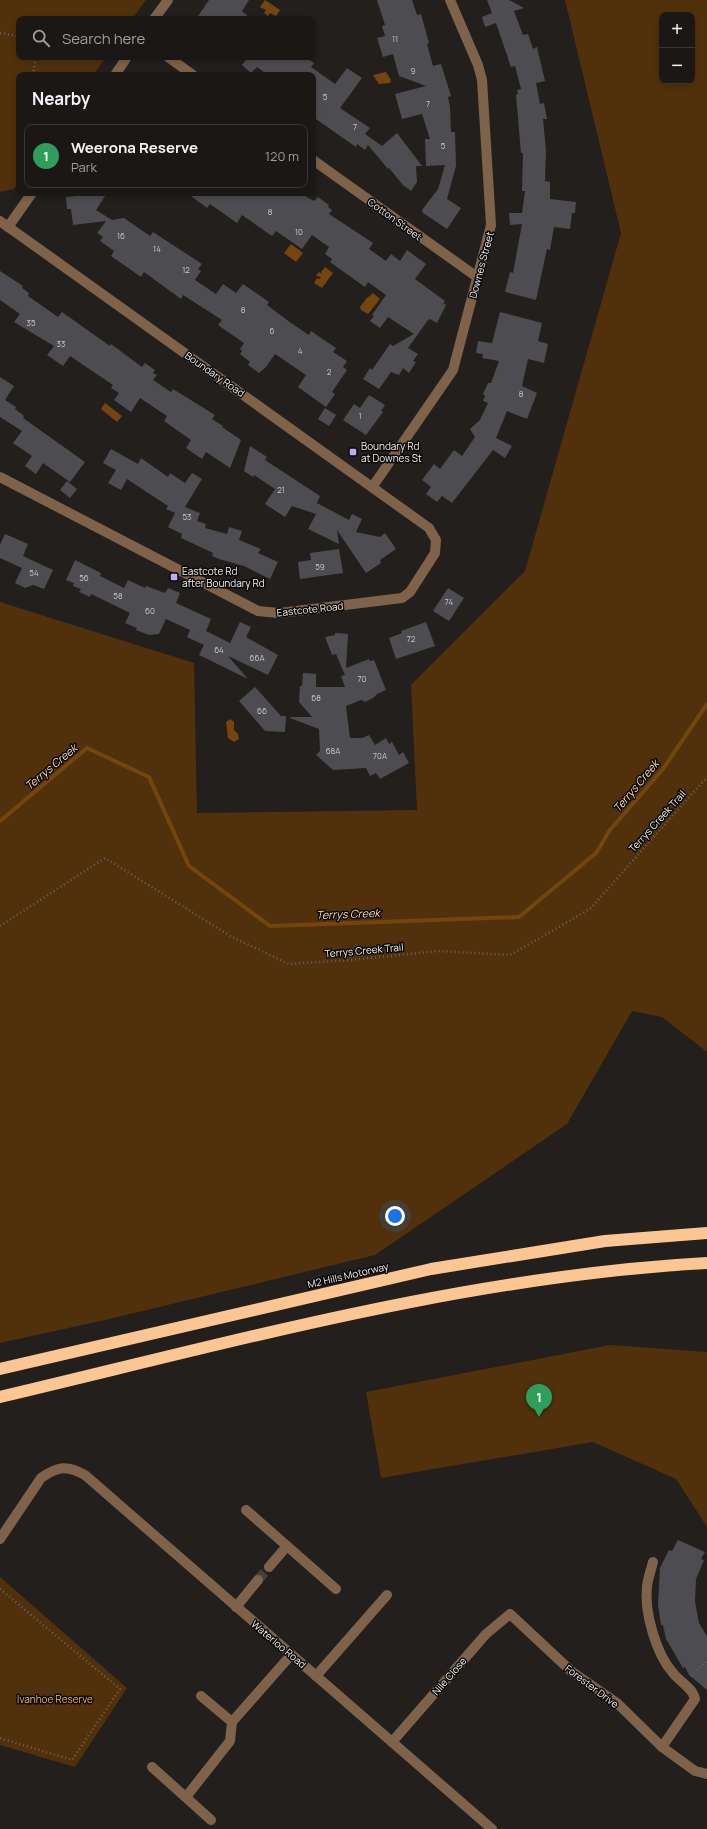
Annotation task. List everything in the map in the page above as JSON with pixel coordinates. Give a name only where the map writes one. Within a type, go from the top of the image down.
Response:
[{"type":"highway","name":"M2 Hills Motorway","points":[[0,1369],[431,1268],[605,1241],[707,1233]]},
{"type":"highway","points":[[0,1397],[435,1297],[607,1270],[707,1263]]},
{"type":"street","points":[[156,16],[168,0]]},
{"type":"street","name":"Downes Street","points":[[373,486],[453,370],[491,225],[482,80],[478,65],[450,0]]},
{"type":"street","points":[[117,72],[125,60]]},
{"type":"street","points":[[172,60],[190,72]]},
{"type":"street","name":"Cotton Street","points":[[316,162],[477,278]]},
{"type":"street","points":[[4,224],[29,196]]},
{"type":"street","name":"Boundary Road","points":[[4,224],[373,486],[429,528]]},
{"type":"street","name":"Eastcote Road","points":[[0,477],[258,611],[278,613],[402,598],[410,592],[435,553],[436,540],[429,528]]},
{"type":"street","name":"Waterloo Road","points":[[0,1539],[41,1478],[51,1471],[62,1468],[74,1469],[85,1475],[492,1829]]},
{"type":"street","points":[[246,1510],[336,1589]]},
{"type":"street","points":[[269,1567],[287,1546]]},
{"type":"street","points":[[653,1562],[647,1587],[649,1620],[659,1651],[673,1673],[694,1694],[694,1699],[662,1746]]},
{"type":"street","points":[[236,1607],[258,1580]]},
{"type":"street","points":[[316,1676],[387,1595]]},
{"type":"street","name":"Nile Close","points":[[392,1742],[486,1634],[510,1614]]},
{"type":"street","name":"Forester Drive","points":[[510,1614],[571,1671],[617,1703],[662,1746],[707,1782]]},
{"type":"street","points":[[186,1797],[230,1741],[232,1722],[291,1655]]},
{"type":"street","points":[[201,1696],[232,1722]]},
{"type":"street","points":[[152,1768],[211,1820]]},
{"type":"street","name":"Forester Drive","points":[[694,1771],[707,1774]]},
{"type":"path","points":[[0,33],[16,36]]},
{"type":"path","points":[[34,72],[36,60]]},
{"type":"path","name":"Terrys Creek Trail","points":[[0,926],[105,858],[232,937],[289,964],[351,960],[438,951],[510,955],[590,909],[707,777]]},
{"type":"path","points":[[0,1589],[120,1689],[72,1760],[0,1738]]},
{"type":"path","points":[[684,1684],[707,1661]]},
{"type":"green space","points":[[0,0],[146,0],[134,16],[16,16],[16,60],[104,60],[95,72],[16,72],[16,186],[14,189],[0,192]]},
{"type":"green space","points":[[565,0],[707,0],[707,1052],[662,1017],[632,1011],[567,1124],[375,1255],[105,1320],[0,1343],[0,602],[194,663],[197,813],[417,810],[411,685],[525,571],[621,233]]},
{"type":"green space","points":[[610,1345],[707,1352],[707,1527],[676,1479],[593,1442],[381,1478],[366,1392]]},
{"type":"green space","name":"Ivanhoe Reserve","points":[[0,1577],[127,1688],[75,1767],[0,1745]]},
{"type":"shaded area","points":[[265,0],[280,10],[276,16],[270,13],[268,16],[264,13],[266,10],[260,7]]},
{"type":"shaded area","points":[[386,72],[391,80],[390,83],[379,84],[373,75]]},
{"type":"shaded area","points":[[291,244],[303,253],[296,262],[284,253]]},
{"type":"shaded area","points":[[325,267],[333,273],[322,288],[314,283],[317,278],[319,279],[321,277],[316,276],[319,272],[322,274],[321,272]]},
{"type":"shaded area","points":[[373,293],[380,299],[368,314],[361,310],[360,307]]},
{"type":"shaded area","points":[[105,403],[122,416],[117,422],[101,409]]},
{"type":"shaded area","points":[[230,719],[234,722],[234,730],[238,734],[239,739],[234,742],[228,738],[226,722]]},
{"type":"building","points":[[209,0],[249,0],[242,11],[248,16],[198,16]]},
{"type":"building","points":[[377,0],[412,0],[417,15],[421,14],[429,43],[427,44],[433,66],[441,64],[451,96],[448,97],[451,132],[455,132],[456,166],[447,199],[461,208],[447,229],[423,213],[422,210],[438,189],[445,165],[426,166],[425,139],[430,139],[422,114],[402,119],[395,94],[426,86],[399,76],[393,54],[383,57],[377,38],[385,36],[382,26],[385,25]]},
{"type":"building","points":[[487,0],[509,0],[524,8],[514,11],[523,35],[528,34],[533,49],[537,47],[545,81],[536,83],[540,104],[544,103],[547,119],[543,119],[546,151],[545,181],[550,182],[550,199],[576,202],[575,213],[572,213],[570,229],[554,227],[550,250],[547,249],[536,300],[505,292],[510,272],[513,273],[522,224],[510,225],[509,213],[522,213],[525,191],[522,191],[523,153],[521,153],[516,95],[518,94],[517,90],[521,89],[515,66],[511,67],[496,23],[485,27],[482,17],[492,13]]},
{"type":"building","points":[[246,60],[310,60],[314,63],[311,67],[335,84],[347,68],[362,78],[340,108],[370,128],[365,134],[382,146],[397,133],[422,166],[416,166],[417,182],[411,191],[403,185],[389,168],[388,169],[368,145],[365,150],[357,144],[356,147],[316,119],[316,72],[264,72],[257,67],[252,72],[250,72],[242,65]]},
{"type":"building","points":[[105,196],[96,210],[112,220],[124,218],[150,236],[153,232],[202,264],[198,269],[201,271],[195,280],[216,294],[223,284],[236,293],[243,284],[269,302],[267,305],[291,323],[309,335],[311,331],[336,348],[333,352],[347,361],[343,367],[347,370],[332,392],[335,394],[326,407],[298,387],[306,375],[275,354],[266,367],[259,373],[248,365],[250,362],[240,354],[242,351],[240,349],[244,343],[218,325],[222,320],[183,295],[181,299],[144,272],[141,277],[111,256],[114,251],[100,241],[103,237],[97,233],[106,221],[73,225],[71,209],[67,209],[66,197]]},
{"type":"building","points":[[191,196],[305,196],[314,201],[318,197],[329,205],[328,207],[332,210],[329,214],[373,243],[369,249],[386,261],[391,254],[400,261],[407,250],[426,264],[415,279],[445,301],[443,303],[446,305],[437,323],[430,319],[428,320],[408,348],[418,354],[413,361],[416,362],[409,373],[403,368],[399,375],[391,372],[379,389],[363,379],[370,368],[372,370],[390,344],[393,346],[414,334],[388,317],[380,328],[370,321],[374,316],[372,315],[386,295],[368,282],[365,287],[330,262],[332,259],[325,254],[329,247],[312,235],[302,249],[276,231],[272,236],[242,215],[237,223],[210,204],[207,208]]},
{"type":"building","points":[[0,271],[23,286],[22,288],[29,293],[28,296],[58,317],[62,312],[110,346],[111,344],[142,367],[145,363],[155,370],[153,373],[157,375],[153,380],[171,392],[173,389],[215,415],[212,419],[241,440],[230,468],[206,452],[202,459],[186,448],[191,440],[164,421],[167,416],[140,398],[131,412],[114,400],[119,393],[111,388],[113,385],[70,356],[63,366],[47,355],[54,346],[14,322],[20,314],[0,300]]},
{"type":"building","points":[[500,312],[542,323],[538,341],[548,344],[544,363],[528,359],[522,386],[537,393],[527,419],[507,411],[496,438],[512,446],[505,458],[493,450],[452,503],[442,496],[437,502],[426,494],[431,487],[422,480],[434,464],[440,469],[454,450],[462,456],[475,437],[470,429],[480,420],[488,403],[483,401],[485,396],[483,394],[488,383],[491,383],[499,361],[482,358],[483,354],[476,353],[478,341],[492,343]]},
{"type":"building","points":[[0,377],[14,386],[5,400],[16,407],[15,409],[24,416],[23,418],[85,462],[70,482],[43,463],[36,474],[25,466],[32,456],[13,443],[22,431],[0,417]]},
{"type":"building","points":[[369,395],[385,405],[381,411],[383,412],[366,435],[343,420],[354,404],[360,408]]},
{"type":"building","points":[[325,408],[336,415],[329,426],[318,419]]},
{"type":"building","points":[[250,446],[267,457],[265,460],[320,496],[317,503],[349,520],[352,514],[362,519],[356,532],[380,537],[385,533],[396,549],[380,560],[381,563],[366,573],[337,530],[339,544],[308,529],[316,514],[292,506],[285,517],[265,504],[275,489],[254,475],[253,477],[244,471]]},
{"type":"building","points":[[111,449],[138,464],[141,458],[168,477],[170,473],[185,483],[192,473],[202,479],[185,507],[200,513],[197,521],[206,524],[205,528],[227,534],[229,527],[242,531],[239,540],[261,549],[258,553],[278,562],[270,579],[244,566],[212,556],[213,553],[181,538],[182,534],[168,527],[175,513],[166,509],[168,506],[127,479],[121,490],[108,483],[116,470],[103,463]]},
{"type":"building","points":[[67,481],[77,489],[70,498],[60,490]]},
{"type":"building","points":[[5,534],[28,544],[23,556],[53,570],[44,589],[33,585],[25,588],[15,583],[22,568],[0,558],[0,545]]},
{"type":"building","points":[[339,549],[343,573],[300,579],[298,562],[311,560],[310,553]]},
{"type":"building","points":[[75,560],[101,573],[100,576],[124,588],[128,580],[145,588],[146,586],[165,593],[168,588],[180,593],[176,603],[211,619],[206,631],[230,643],[240,622],[251,627],[246,637],[278,655],[268,675],[228,656],[248,679],[199,655],[204,645],[187,637],[190,630],[166,619],[159,634],[149,635],[136,630],[137,628],[125,623],[130,613],[91,594],[90,597],[79,592],[81,589],[73,586],[74,583],[66,580]]},
{"type":"building","points":[[448,588],[464,598],[449,621],[433,611]]},
{"type":"building","points":[[426,622],[435,646],[396,659],[389,638],[402,633],[401,631]]},
{"type":"building","points":[[335,633],[348,634],[346,668],[369,659],[370,661],[374,660],[386,690],[365,702],[361,700],[346,706],[350,738],[362,738],[369,735],[375,745],[386,738],[389,744],[392,742],[399,755],[403,752],[409,763],[380,779],[376,773],[370,776],[366,768],[333,770],[316,755],[320,751],[319,729],[290,718],[312,717],[299,702],[303,673],[316,674],[316,687],[345,687],[341,676],[345,675],[336,654],[332,655],[325,637],[335,635]]},
{"type":"building","points":[[255,687],[281,716],[286,716],[285,732],[265,731],[239,701]]},
{"type":"building","points":[[678,1540],[705,1552],[701,1559],[704,1560],[696,1579],[695,1602],[699,1623],[707,1636],[707,1690],[689,1675],[685,1667],[683,1668],[666,1639],[663,1625],[661,1625],[658,1605],[660,1568],[669,1550],[672,1551]]},
{"type":"waterway","name":"Terrys Creek","points":[[0,821],[87,748],[149,777],[189,866],[270,926],[519,917],[596,853],[610,830],[663,769],[707,704]]},
{"type":"tunnel","points":[[258,1580],[269,1567]]},
{"type":"place","name":"Boundary Rd at Downes St","points":[[353,452]]},
{"type":"place","name":"Eastcote Rd after Boundary Rd","points":[[174,577]]},
{"type":"place","name":"Weerona Reserve","points":[[539,1417]]}]
